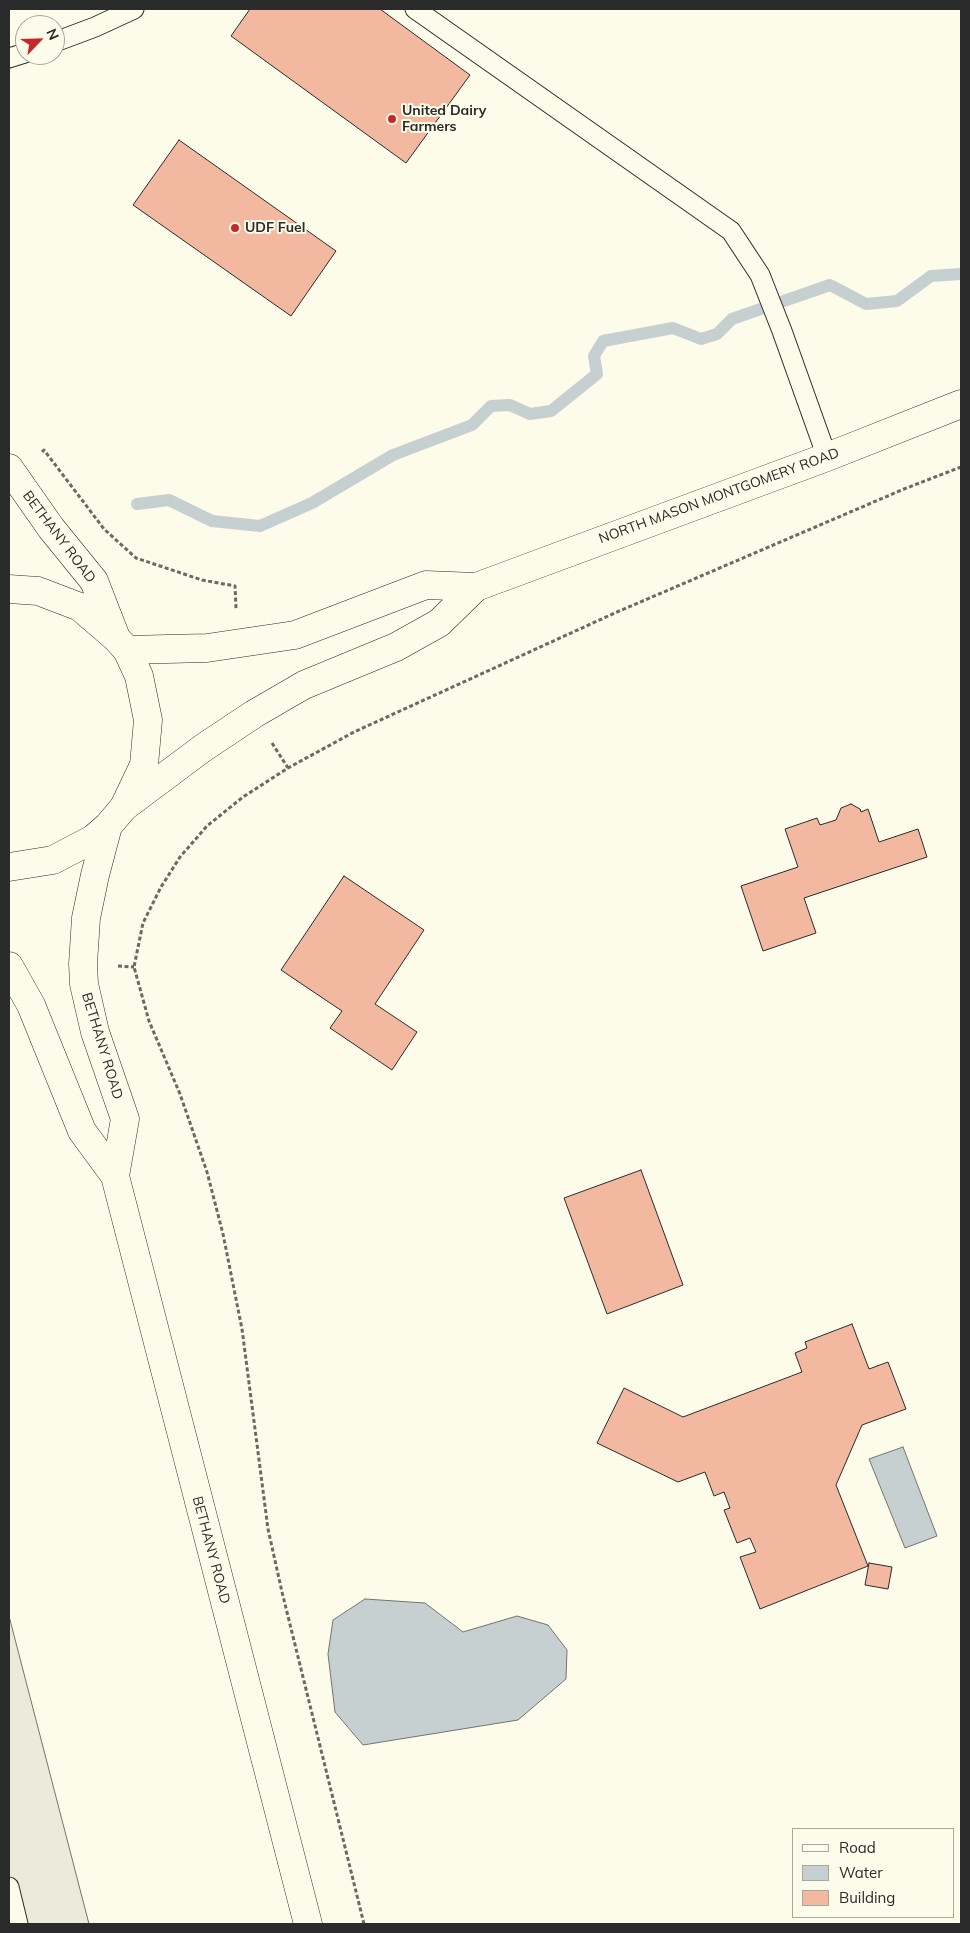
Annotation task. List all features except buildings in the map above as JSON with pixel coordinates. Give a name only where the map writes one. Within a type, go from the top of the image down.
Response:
[{"type":"main road","name":"NORTH MASON MONTGOMERY ROAD","points":[[121,643],[207,648],[295,635],[426,586],[476,586],[827,457],[961,404]]},
{"type":"main road","name":"BETHANY ROAD","points":[[9,468],[51,528],[94,581],[121,643],[138,676],[148,720],[144,765],[116,816],[95,875],[86,918],[83,964],[84,984],[95,1032],[126,1119],[114,1176]]},
{"type":"main road","name":"NORTH MASON MONTGOMERY ROAD","points":[[9,867],[53,860],[93,839],[116,816],[203,748],[254,714],[304,685],[396,648],[439,623],[476,586]]},
{"type":"main road","points":[[9,589],[38,590],[80,607],[121,643]]},
{"type":"main road","name":"BETHANY ROAD","points":[[9,966],[35,1014],[82,1131],[114,1176],[308,1924]]},
{"type":"lane","points":[[65,38],[134,9]]},
{"type":"lane","points":[[414,9],[731,231],[760,275],[827,457]]},
{"type":"lane","points":[[9,1887],[18,1924]]},
{"type":"path","points":[[44,450],[104,529],[136,558],[202,580],[235,586],[236,611]]},
{"type":"path","points":[[364,1924],[284,1602],[268,1529],[242,1329],[223,1234],[207,1172],[180,1094],[149,1021],[134,967],[143,924],[161,887],[180,857],[207,826],[243,797],[288,768],[354,732],[617,612],[904,489],[961,467]]},
{"type":"path","points":[[274,746],[288,768]]},
{"type":"path","points":[[114,966],[134,967]]},
{"type":"shaded area","points":[[9,1616],[89,1924],[9,1924]]},
{"type":"water","points":[[903,1447],[937,1536],[905,1548],[869,1459]]},
{"type":"water","points":[[365,1599],[425,1603],[463,1632],[517,1616],[548,1625],[567,1650],[566,1679],[518,1720],[363,1745],[335,1712],[328,1654],[333,1620]]},
{"type":"waterway","points":[[137,504],[169,500],[212,521],[260,526],[312,503],[393,455],[472,425],[491,406],[510,405],[530,414],[551,411],[597,374],[594,356],[603,341],[673,328],[701,339],[717,334],[732,319],[830,285],[866,304],[897,301],[931,276],[961,274]]},
{"type":"place","name":"United Dairy Farmers","points":[[392,119]]},
{"type":"place","name":"UDF Fuel","points":[[235,228]]}]
